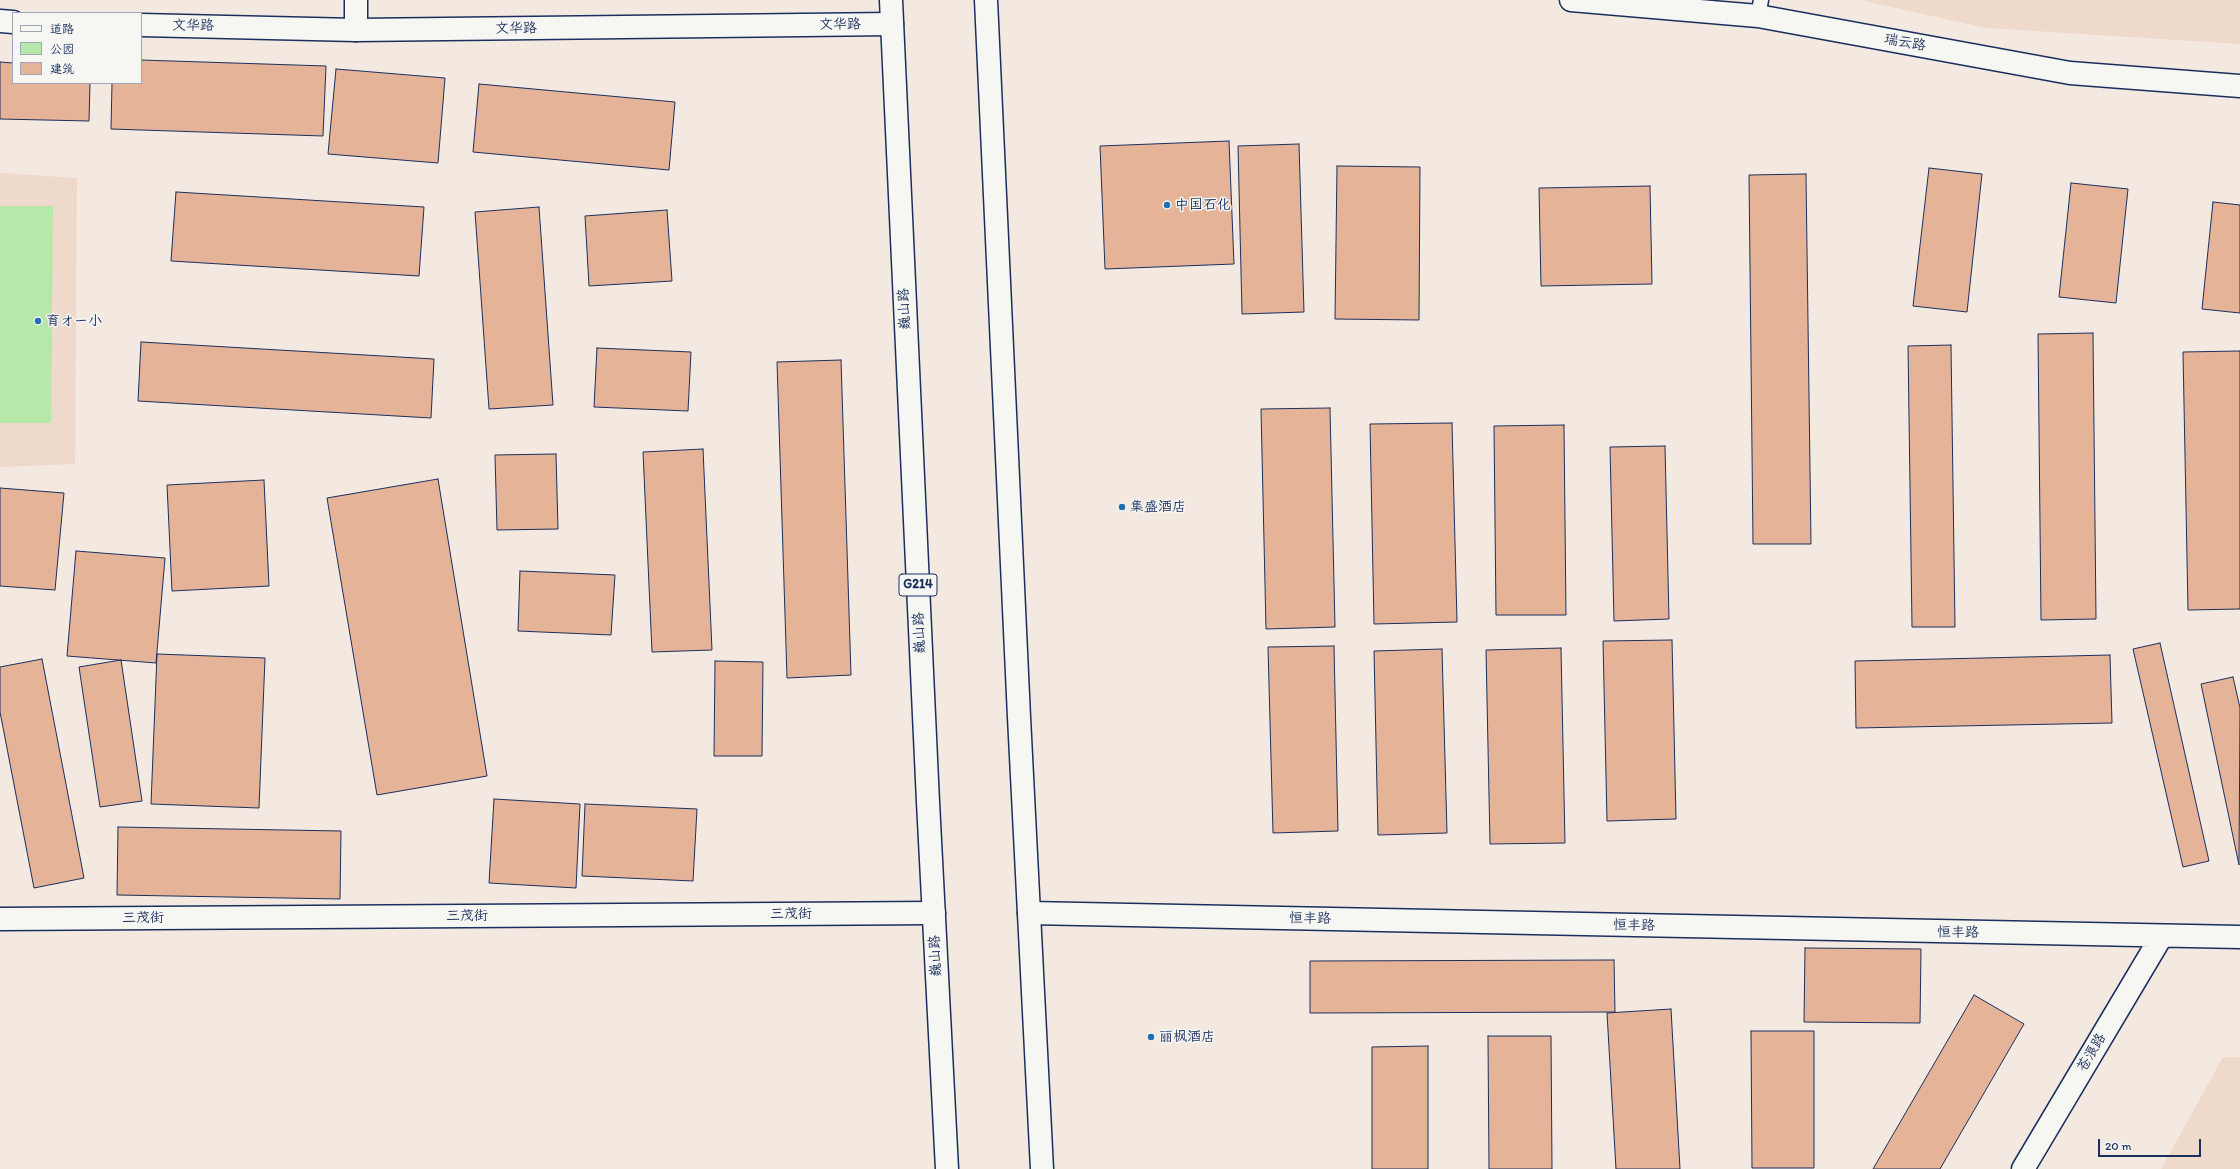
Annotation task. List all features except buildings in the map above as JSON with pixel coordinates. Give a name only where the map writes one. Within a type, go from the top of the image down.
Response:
[{"type":"main road","points":[[356,0],[356,30]]},
{"type":"main road","name":"巍山路","points":[[891,0],[934,914],[948,1169]]},
{"type":"main road","points":[[986,0],[1042,1169]]},
{"type":"main road","name":"瑞云路","points":[[1571,0],[1760,8],[2070,73],[2240,86]]},
{"type":"main road","points":[[0,21],[12,22]]},
{"type":"main road","name":"文华路","points":[[142,25],[356,30],[892,24]]},
{"type":"main road","name":"恒丰路","points":[[1029,913],[2161,937],[2240,937]]},
{"type":"main road","name":"三茂街","points":[[0,919],[934,914]]},
{"type":"main road","name":"苍浪路","points":[[2023,1169],[2161,937]]},
{"type":"shaded area","points":[[1860,0],[2240,0],[2240,44],[1986,28]]},
{"type":"shaded area","name":"育オー小","points":[[0,173],[77,178],[75,464],[0,467]]},
{"type":"shaded area","points":[[2223,1057],[2240,1057],[2240,1169],[2161,1169]]},
{"type":"green space","points":[[0,206],[53,206],[51,423],[0,423]]},
{"type":"place","name":"中国石化","points":[[1167,205]]},
{"type":"place","name":"育オー小","points":[[38,321]]},
{"type":"place","name":"集盛酒店","points":[[1122,507]]},
{"type":"place","name":"丽枫酒店","points":[[1151,1037]]}]
